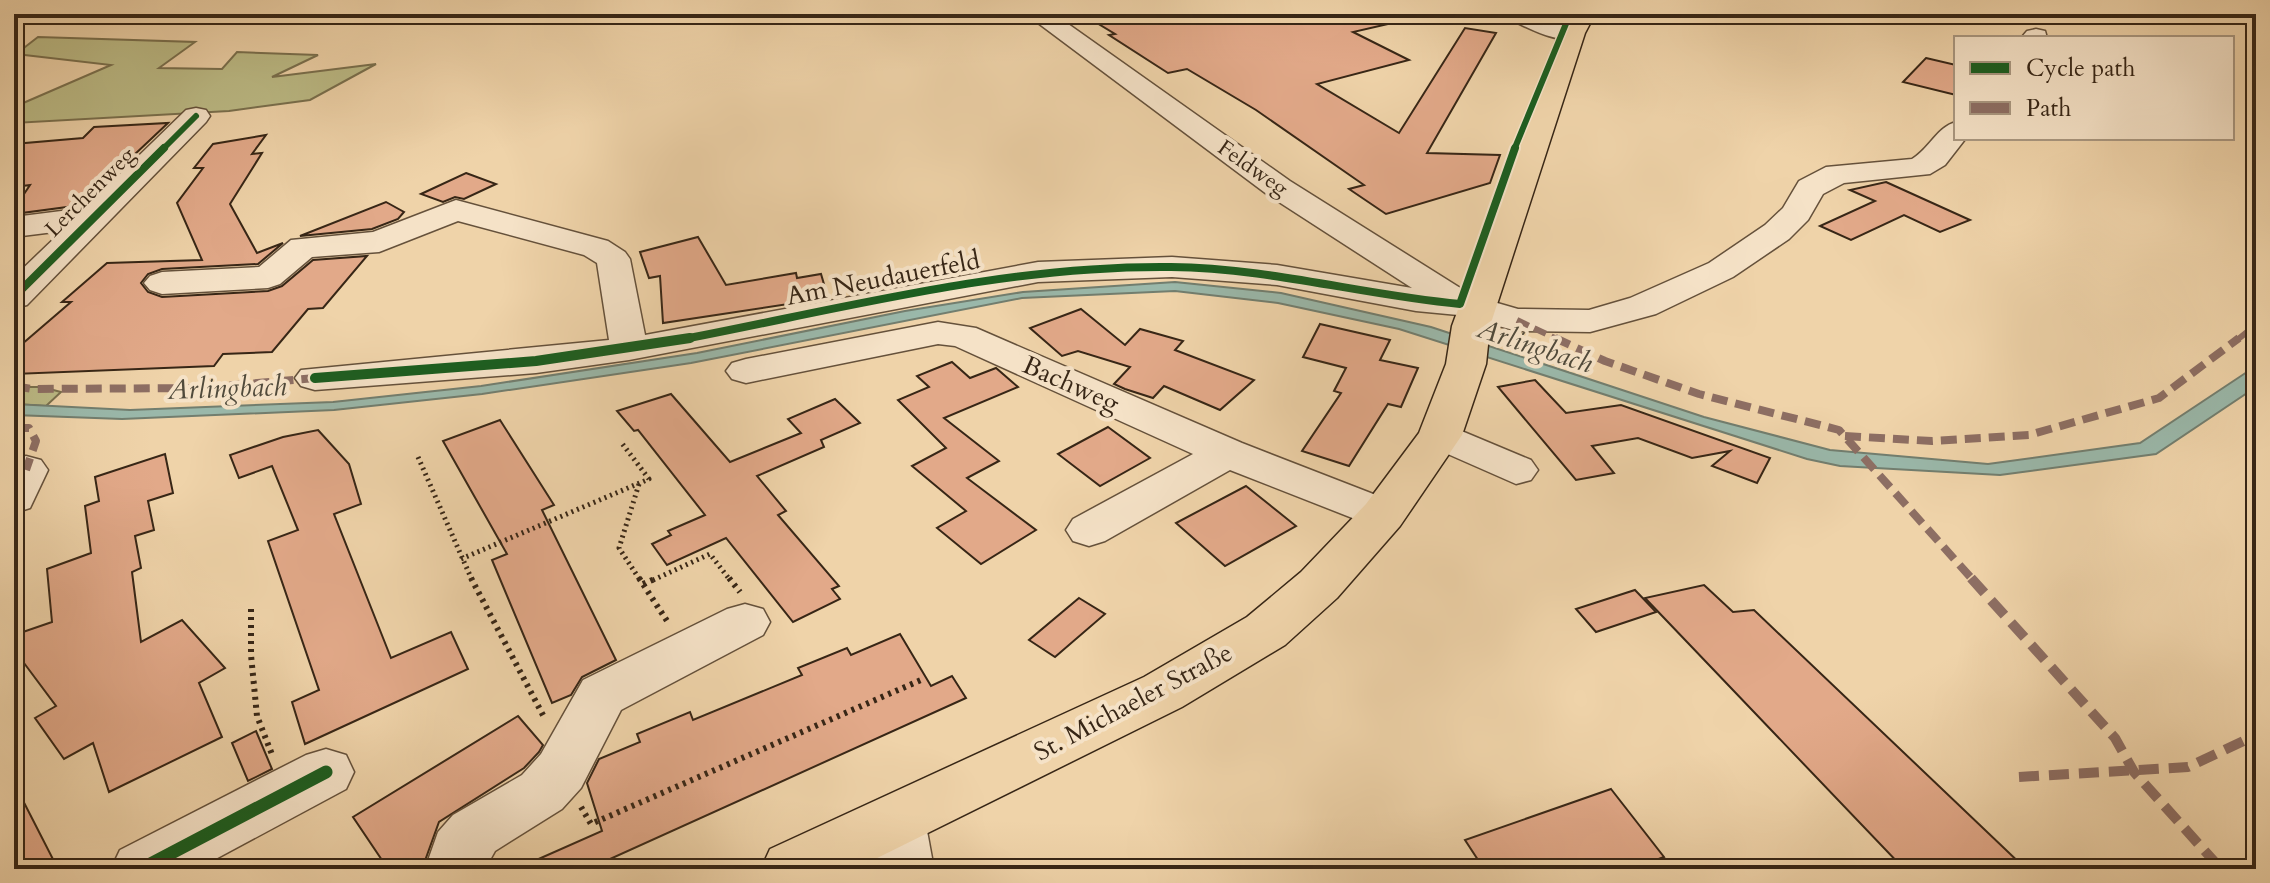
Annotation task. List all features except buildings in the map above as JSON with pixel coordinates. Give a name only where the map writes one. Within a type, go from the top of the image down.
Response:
[{"type":"main road","name":"St. Michaeler Straße","points":[[792,869],[900,844],[1266,631],[1319,585],[1383,515],[1440,435],[1468,325],[1577,23]]},
{"type":"street","name":"Feldweg","points":[[1038,14],[1468,325]]},
{"type":"street","points":[[1517,14],[1554,30],[1577,23]]},
{"type":"street","name":"Lerchenweg","points":[[14,297],[196,116]]},
{"type":"street","points":[[1468,325],[1517,320],[1590,321],[1643,306],[1721,270],[1777,232],[1797,213],[1810,188],[1837,174],[1919,168],[1934,159],[1954,134]]},
{"type":"street","points":[[162,283],[268,277],[303,247],[379,242],[456,210],[596,248],[613,259],[629,349]]},
{"type":"street","name":"Lerchenweg","points":[[14,227],[93,217]]},
{"type":"street","name":"Am Neudauerfeld","points":[[315,378],[536,361],[629,349],[1038,272],[1172,267],[1277,275],[1416,300],[1468,325]]},
{"type":"street","name":"Bachweg","points":[[746,371],[938,333],[963,336],[1227,453],[1383,515]]},
{"type":"street","points":[[1440,435],[1516,470]]},
{"type":"street","points":[[1089,530],[1227,453]]},
{"type":"street","points":[[455,869],[459,851],[474,833],[542,792],[564,766],[602,695],[745,622]]},
{"type":"street","points":[[141,869],[306,782]]},
{"type":"path","points":[[461,559],[649,479],[621,442]]},
{"type":"path","points":[[418,457],[461,559],[591,824],[921,680]]},
{"type":"path","points":[[640,483],[619,548],[687,652]]},
{"type":"path","points":[[643,584],[710,554],[749,603],[745,622]]},
{"type":"path","points":[[251,609],[251,655],[257,716],[306,782]]},
{"type":"shaded area","points":[[38,37],[195,42],[159,68],[222,69],[237,52],[318,55],[272,77],[376,64],[310,100],[229,111],[14,123],[14,107],[111,65],[16,54]]},
{"type":"shaded area","points":[[1175,282],[1281,293],[1431,327],[1704,417],[1830,450],[1988,464],[2140,443],[2256,366],[2256,387],[2156,454],[2000,475],[1840,466],[1807,459],[1399,329],[1278,303],[1175,291],[1022,298],[691,363],[482,394],[334,410],[122,419],[14,415],[14,404],[130,410],[333,402],[481,386],[697,353],[905,311],[1023,292]]},
{"type":"shaded area","points":[[14,387],[42,387],[61,392],[46,406],[14,404]]},
{"type":"marked path","points":[[1517,320],[1605,361],[1699,394],[1839,430],[2115,738],[2134,772],[2221,869]]},
{"type":"marked path","points":[[1845,436],[1932,441],[2029,435],[2159,398],[2256,325]]},
{"type":"marked path","points":[[14,386],[32,389],[201,388],[315,378]]},
{"type":"marked path","points":[[14,428],[29,428],[36,441],[26,470]]},
{"type":"marked path","points":[[2019,777],[2188,767],[2256,735]]},
{"type":"cycle path","points":[[315,378],[536,361],[629,349],[1038,272],[1172,267],[1277,275],[1416,300],[1460,304],[1509,162],[1570,14]]},
{"type":"cycle path","points":[[14,297],[196,116]]},
{"type":"cycle path","points":[[141,869],[326,772]]},
{"type":"water label","name":"Arlingbach","points":[[1535,346]]},
{"type":"water label","name":"Arlingbach","points":[[227,388]]}]
